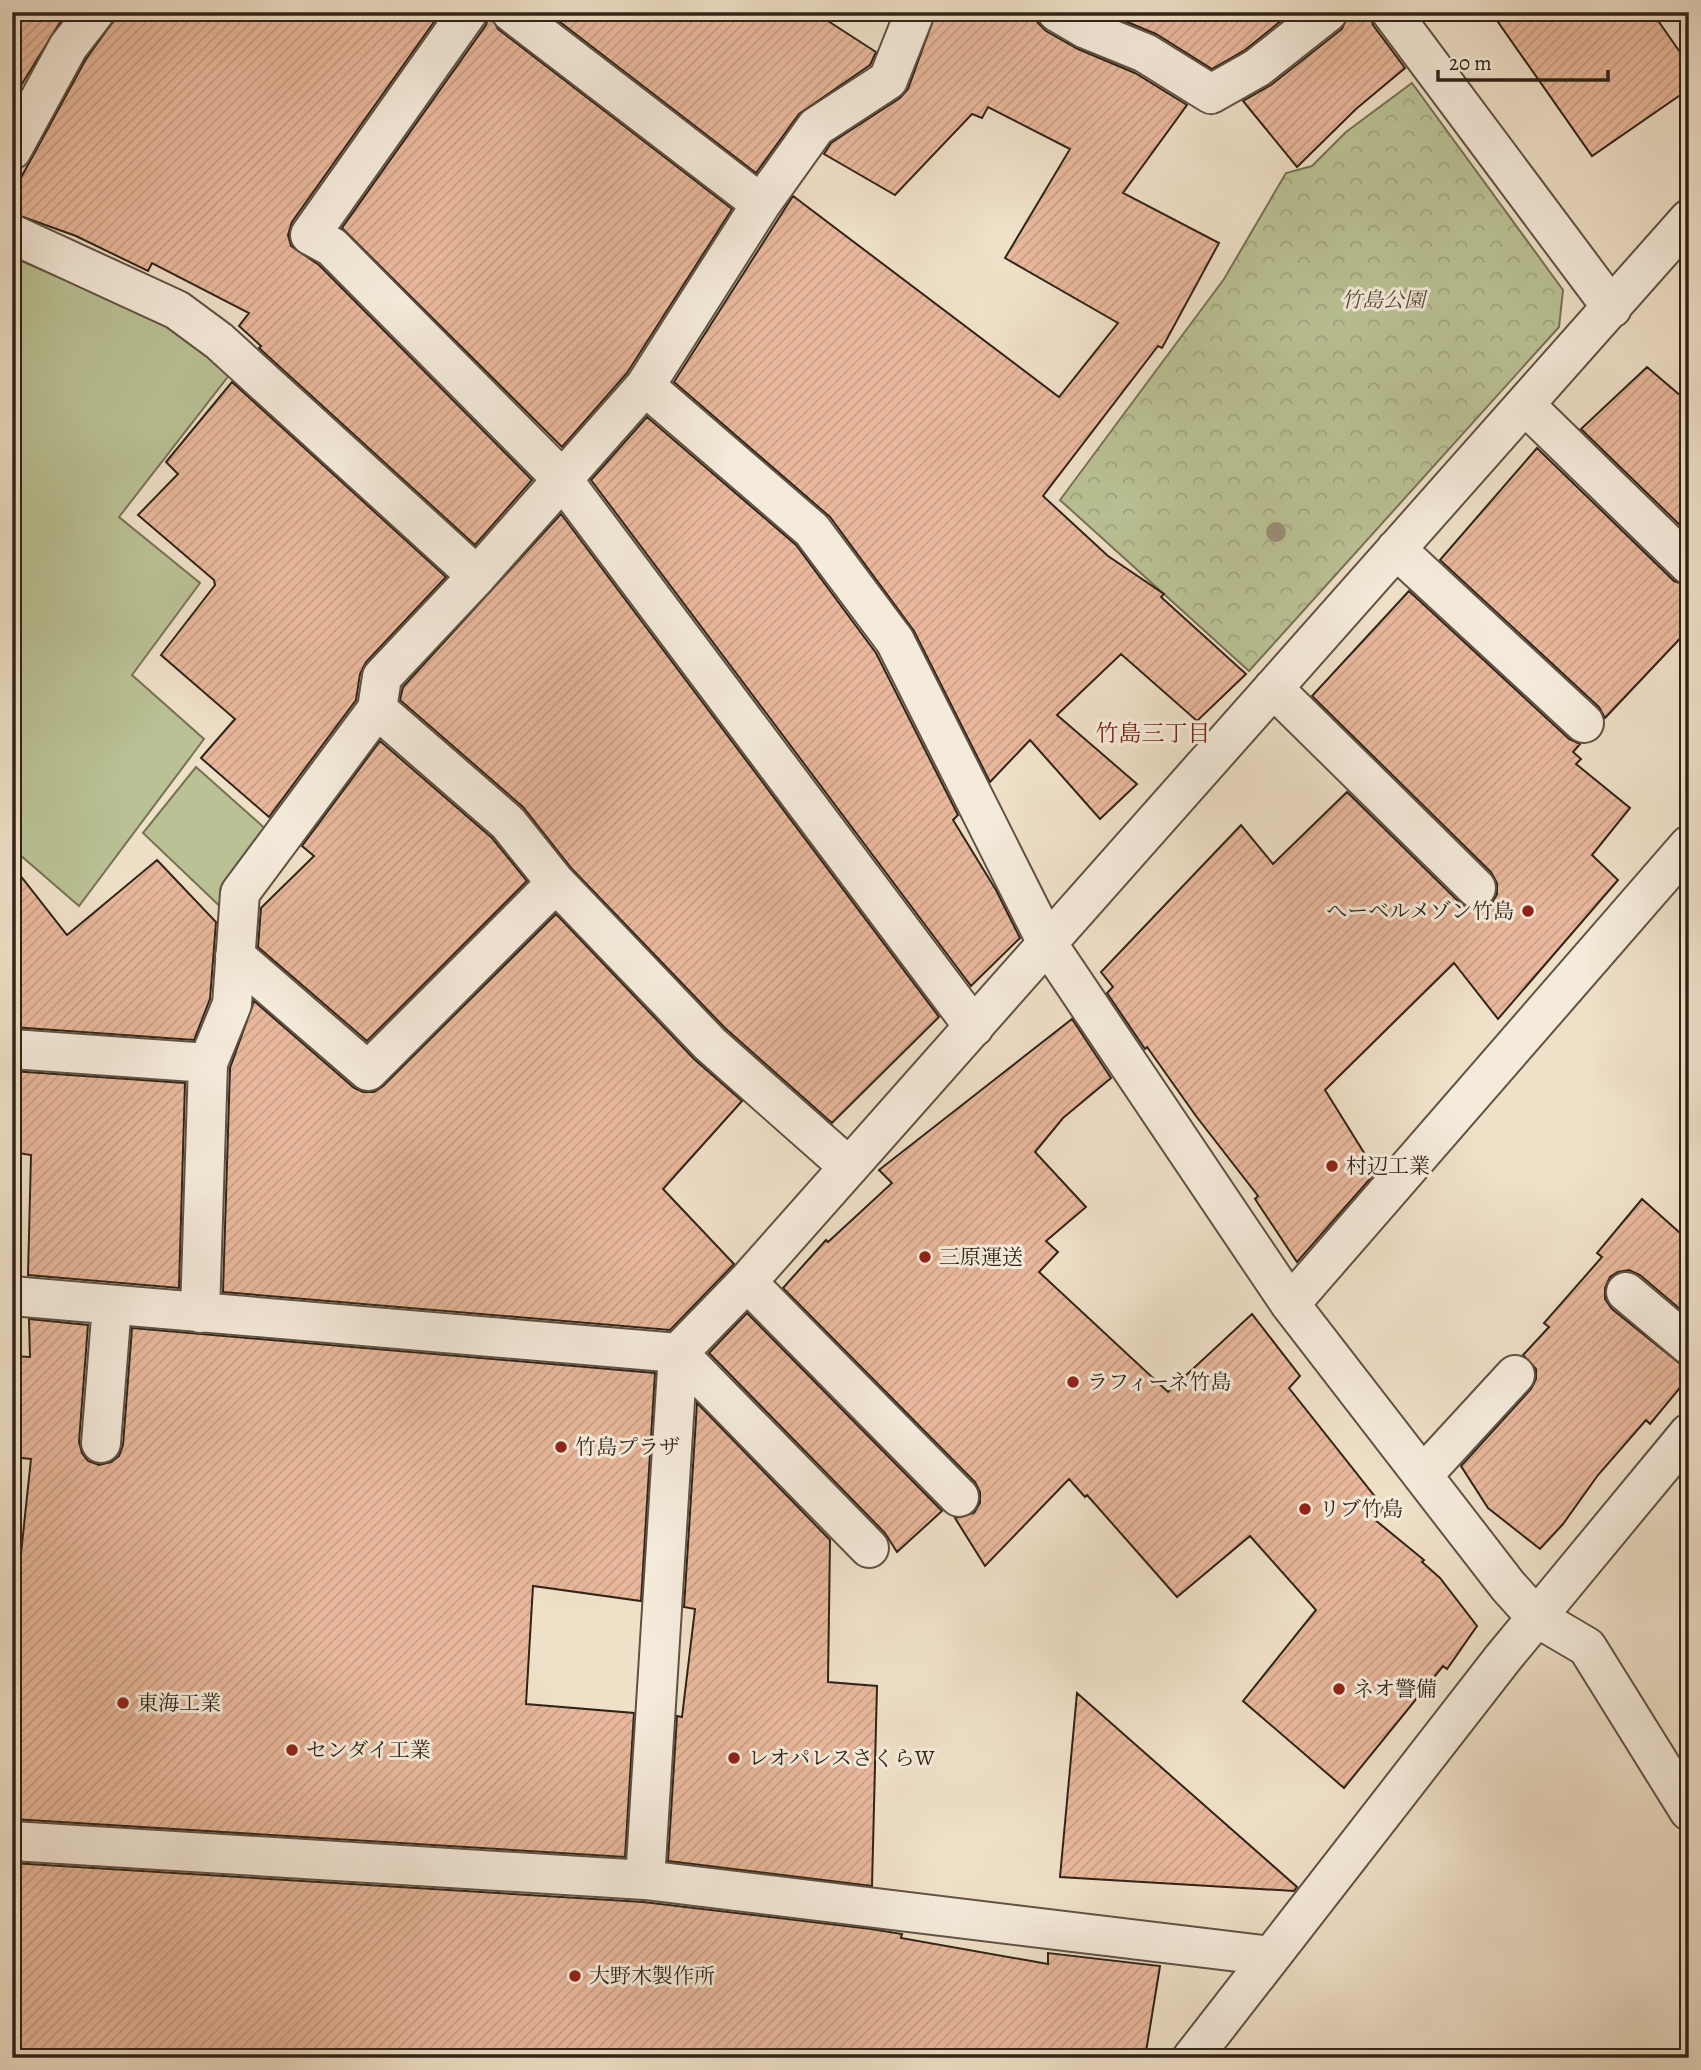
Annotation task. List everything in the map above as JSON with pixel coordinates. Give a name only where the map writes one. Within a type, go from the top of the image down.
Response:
[{"type":"street","points":[[12,150],[68,47],[95,12]]},
{"type":"street","points":[[468,12],[310,235],[332,247],[563,480],[974,1027]]},
{"type":"street","points":[[511,12],[761,204]]},
{"type":"street","points":[[200,1313],[208,1063],[232,1004],[240,893],[377,709],[382,677],[477,576],[645,386],[761,204],[816,127],[888,80],[915,12]]},
{"type":"street","points":[[1057,12],[1086,29],[1145,53],[1211,94],[1257,68],[1328,12]]},
{"type":"street","points":[[1391,12],[1612,308]]},
{"type":"street","points":[[645,1880],[678,1353],[747,1282],[1689,219]]},
{"type":"street","points":[[12,234],[177,310],[219,341],[477,576]]},
{"type":"street","points":[[645,386],[812,530],[895,641],[1047,943],[1290,1304],[1508,1586],[1536,1617],[1587,1647],[1689,1811]]},
{"type":"street","points":[[1525,405],[1689,565]]},
{"type":"street","points":[[1396,550],[1584,723]]},
{"type":"street","points":[[1273,688],[1476,888]]},
{"type":"street","points":[[377,709],[508,823],[556,883],[710,1044],[849,1167]]},
{"type":"street","points":[[1290,1304],[1689,845]]},
{"type":"street","points":[[235,956],[368,1071],[556,883]]},
{"type":"street","points":[[12,1049],[208,1063]]},
{"type":"street","points":[[747,1282],[959,1497]]},
{"type":"street","points":[[1626,1292],[1689,1345]]},
{"type":"street","points":[[12,1296],[678,1353],[869,1548]]},
{"type":"street","points":[[101,1443],[112,1305]]},
{"type":"street","points":[[1423,1475],[1516,1375]]},
{"type":"street","points":[[1192,2058],[1536,1617],[1689,1433]]},
{"type":"street","points":[[12,1841],[645,1880],[1271,1956]]},
{"type":"green space","name":"竹島公園","points":[[1412,83],[1563,290],[1559,327],[1249,671],[1060,500],[1224,279],[1286,173],[1312,166],[1346,132]]},
{"type":"green space","points":[[12,257],[170,325],[230,374],[119,517],[200,583],[132,675],[204,739],[79,906],[12,848]]},
{"type":"green space","points":[[196,767],[269,832],[227,913],[143,833]]},
{"type":"building","points":[[12,12],[58,12],[64,16],[12,100]]},
{"type":"building","points":[[120,12],[441,12],[292,222],[288,235],[291,246],[319,265],[532,480],[475,545],[259,348],[261,346],[239,326],[249,313],[152,263],[148,271],[76,236],[12,213],[12,194],[86,59]]},
{"type":"building","points":[[490,12],[498,29],[732,209],[627,373],[562,447],[342,228],[486,25]]},
{"type":"building","points":[[547,12],[814,12],[876,52],[870,65],[799,114],[756,173]]},
{"type":"building","points":[[936,12],[1035,12],[1038,23],[1046,31],[1078,49],[1135,73],[1187,105],[1123,193],[1219,243],[1162,348],[1158,346],[1043,496],[1108,556],[1164,594],[1161,597],[1246,674],[1197,721],[1121,654],[1057,715],[1137,784],[1100,819],[1030,740],[990,782],[914,631],[830,517],[674,382],[793,196],[1059,397],[1118,323],[1005,258],[1070,149],[988,107],[982,118],[972,114],[895,195],[824,154],[831,143],[900,98],[908,89]]},
{"type":"building","points":[[1103,12],[1292,12],[1245,50],[1212,69],[1156,34]]},
{"type":"building","points":[[1349,12],[1370,12],[1373,25],[1405,68],[1356,109],[1297,167],[1243,101],[1271,85],[1342,29]]},
{"type":"building","points":[[1491,12],[1652,12],[1689,65],[1689,89],[1592,156]]},
{"type":"building","points":[[1647,367],[1689,403],[1689,534],[1581,429]]},
{"type":"building","points":[[232,382],[446,577],[366,662],[360,674],[356,700],[269,817],[201,758],[235,719],[161,655],[215,585],[214,580],[138,515],[178,474],[166,462]]},
{"type":"building","points":[[647,417],[796,545],[876,653],[958,815],[953,820],[996,890],[1020,938],[971,986],[591,480]]},
{"type":"building","points":[[1537,448],[1674,581],[1689,586],[1689,629],[1605,718],[1599,707],[1440,560]]},
{"type":"building","points":[[561,514],[939,1017],[832,1123],[725,1028],[572,869],[523,807],[400,700],[403,687]]},
{"type":"building","points":[[1409,591],[1569,739],[1580,744],[1573,752],[1581,759],[1576,764],[1630,808],[1592,855],[1618,880],[1498,1019],[1454,963],[1325,1090],[1376,1172],[1297,1262],[1255,1199],[1258,1196],[1147,1047],[1145,1049],[1107,993],[1113,987],[1101,972],[1241,825],[1273,864],[1347,792],[1461,904],[1470,909],[1481,909],[1492,903],[1497,894],[1497,883],[1491,872],[1312,696]]},
{"type":"building","points":[[380,741],[492,838],[527,881],[367,1041],[258,947],[261,908],[314,856],[302,846]]},
{"type":"building","points":[[157,860],[216,922],[210,999],[194,1040],[12,1027],[12,865],[67,935]]},
{"type":"building","points":[[556,914],[694,1059],[742,1101],[663,1189],[734,1264],[670,1330],[223,1292],[230,1068],[254,1001],[354,1088],[363,1092],[374,1092]]},
{"type":"building","points":[[1072,1019],[1111,1078],[1063,1118],[1035,1152],[1086,1207],[1046,1241],[1058,1252],[1039,1272],[1168,1392],[1252,1314],[1300,1376],[1289,1388],[1384,1508],[1374,1519],[1424,1560],[1422,1562],[1440,1578],[1477,1626],[1447,1669],[1443,1666],[1344,1788],[1243,1701],[1316,1610],[1250,1536],[1177,1597],[1087,1495],[1085,1497],[1069,1479],[985,1566],[955,1518],[974,1513],[980,1503],[980,1492],[975,1482],[783,1288],[826,1240],[828,1242],[892,1183],[879,1170]]},
{"type":"building","points":[[12,1071],[185,1083],[179,1288],[28,1275],[31,1155],[12,1152]]},
{"type":"building","points":[[1642,1199],[1689,1241],[1689,1313],[1687,1315],[1640,1275],[1629,1270],[1610,1277],[1605,1288],[1605,1299],[1612,1309],[1689,1371],[1689,1377],[1650,1424],[1646,1420],[1598,1475],[1563,1524],[1540,1549],[1488,1508],[1461,1466],[1531,1389],[1536,1379],[1536,1369],[1523,1355],[1549,1327],[1544,1323],[1602,1257],[1597,1253]]},
{"type":"building","points":[[747,1313],[942,1511],[897,1552],[885,1533],[709,1353]]},
{"type":"building","points":[[29,1319],[88,1325],[79,1442],[88,1461],[99,1465],[111,1462],[119,1456],[123,1445],[132,1328],[655,1373],[641,1601],[533,1586],[526,1704],[634,1713],[625,1857],[12,1819],[15,1563],[20,1563],[31,1459],[12,1457],[12,1356],[30,1357]]},
{"type":"building","points":[[697,1403],[830,1540],[828,1682],[877,1686],[872,1886],[668,1861],[677,1716],[682,1717],[695,1609],[684,1607]]},
{"type":"building","points":[[1077,1693],[1297,1887],[1294,1891],[1060,1877]]},
{"type":"building","points":[[12,1863],[643,1902],[871,1929],[902,1934],[901,1938],[1048,1964],[1048,1953],[1160,1966],[1145,2058],[12,2058]]},
{"type":"place","name":"へーベルメゾン竹島","points":[[1528,911]]},
{"type":"place","name":"村辺工業","points":[[1332,1166]]},
{"type":"place","name":"三原運送","points":[[925,1257]]},
{"type":"place","name":"ラフィーネ竹島","points":[[1073,1382]]},
{"type":"place","name":"竹島プラザ","points":[[561,1447]]},
{"type":"place","name":"リブ竹島","points":[[1305,1509]]},
{"type":"place","name":"ネオ警備","points":[[1339,1689]]},
{"type":"place","name":"東海工業","points":[[123,1703]]},
{"type":"place","name":"センダイ工業","points":[[292,1750]]},
{"type":"place","name":"レオパレスさくらW","points":[[734,1758]]},
{"type":"place","name":"大野木製作所","points":[[575,1976]]},
{"type":"district","name":"竹島三丁目","points":[[1153,733]]}]
